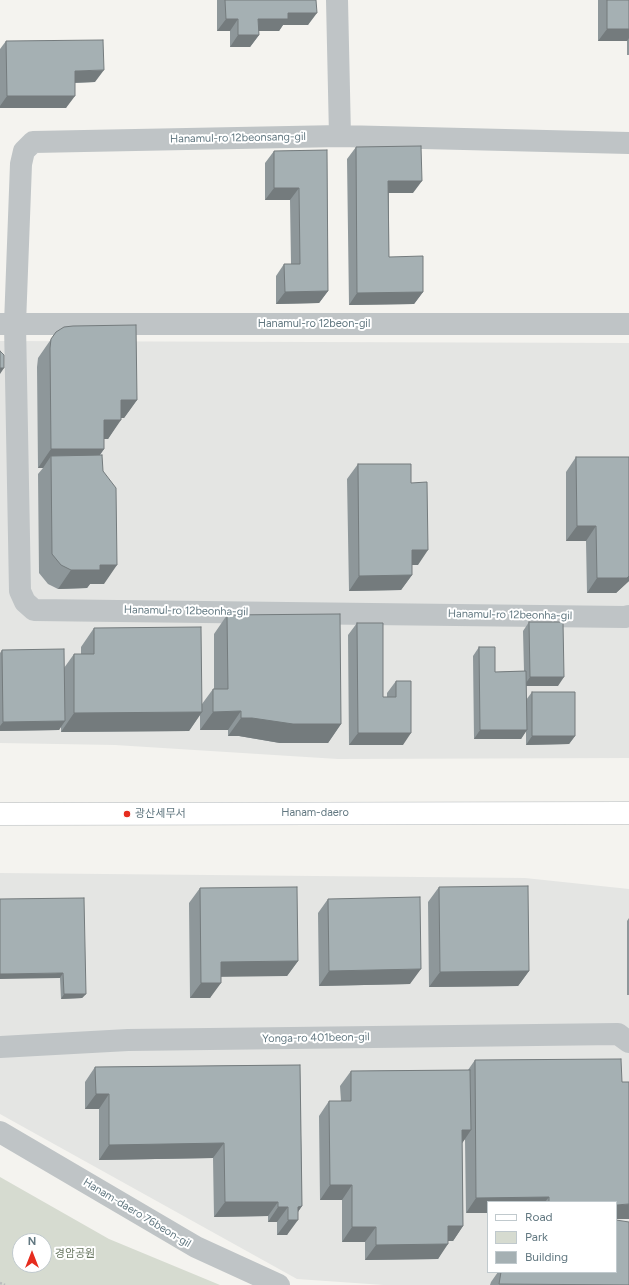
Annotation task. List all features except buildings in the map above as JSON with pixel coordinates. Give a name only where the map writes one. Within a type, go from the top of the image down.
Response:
[{"type":"main road","name":"Hanam-daero","points":[[0,814],[629,813]]},
{"type":"street","points":[[337,0],[340,136]]},
{"type":"street","name":"Hanamul-ro 12beonsang-gil","points":[[7,324],[21,164],[24,152],[33,142],[340,136],[629,143]]},
{"type":"street","name":"Hanamul-ro 12beon-gil","points":[[7,324],[629,324]]},
{"type":"street","name":"Hanamul-ro 12beonha-gil","points":[[7,324],[20,591],[25,602],[34,610],[629,616]]},
{"type":"street","name":"Yonga-ro 401beon-gil","points":[[0,1047],[128,1040],[618,1034],[629,1042]]},
{"type":"street","name":"Hanam-daero 76beon-gil","points":[[0,1132],[196,1247],[279,1285]]},
{"type":"path","points":[[0,1283],[5,1285]]},
{"type":"shaded area","points":[[0,341],[629,343],[629,758],[338,759],[115,745],[0,743]]},
{"type":"shaded area","points":[[0,873],[525,878],[629,889],[629,1285],[384,1285],[297,1279],[0,1114]]},
{"type":"green space","name":"경암공원","points":[[0,1177],[109,1239],[220,1285],[0,1285]]},
{"type":"place","name":"광산세무서","points":[[127,814]]}]
